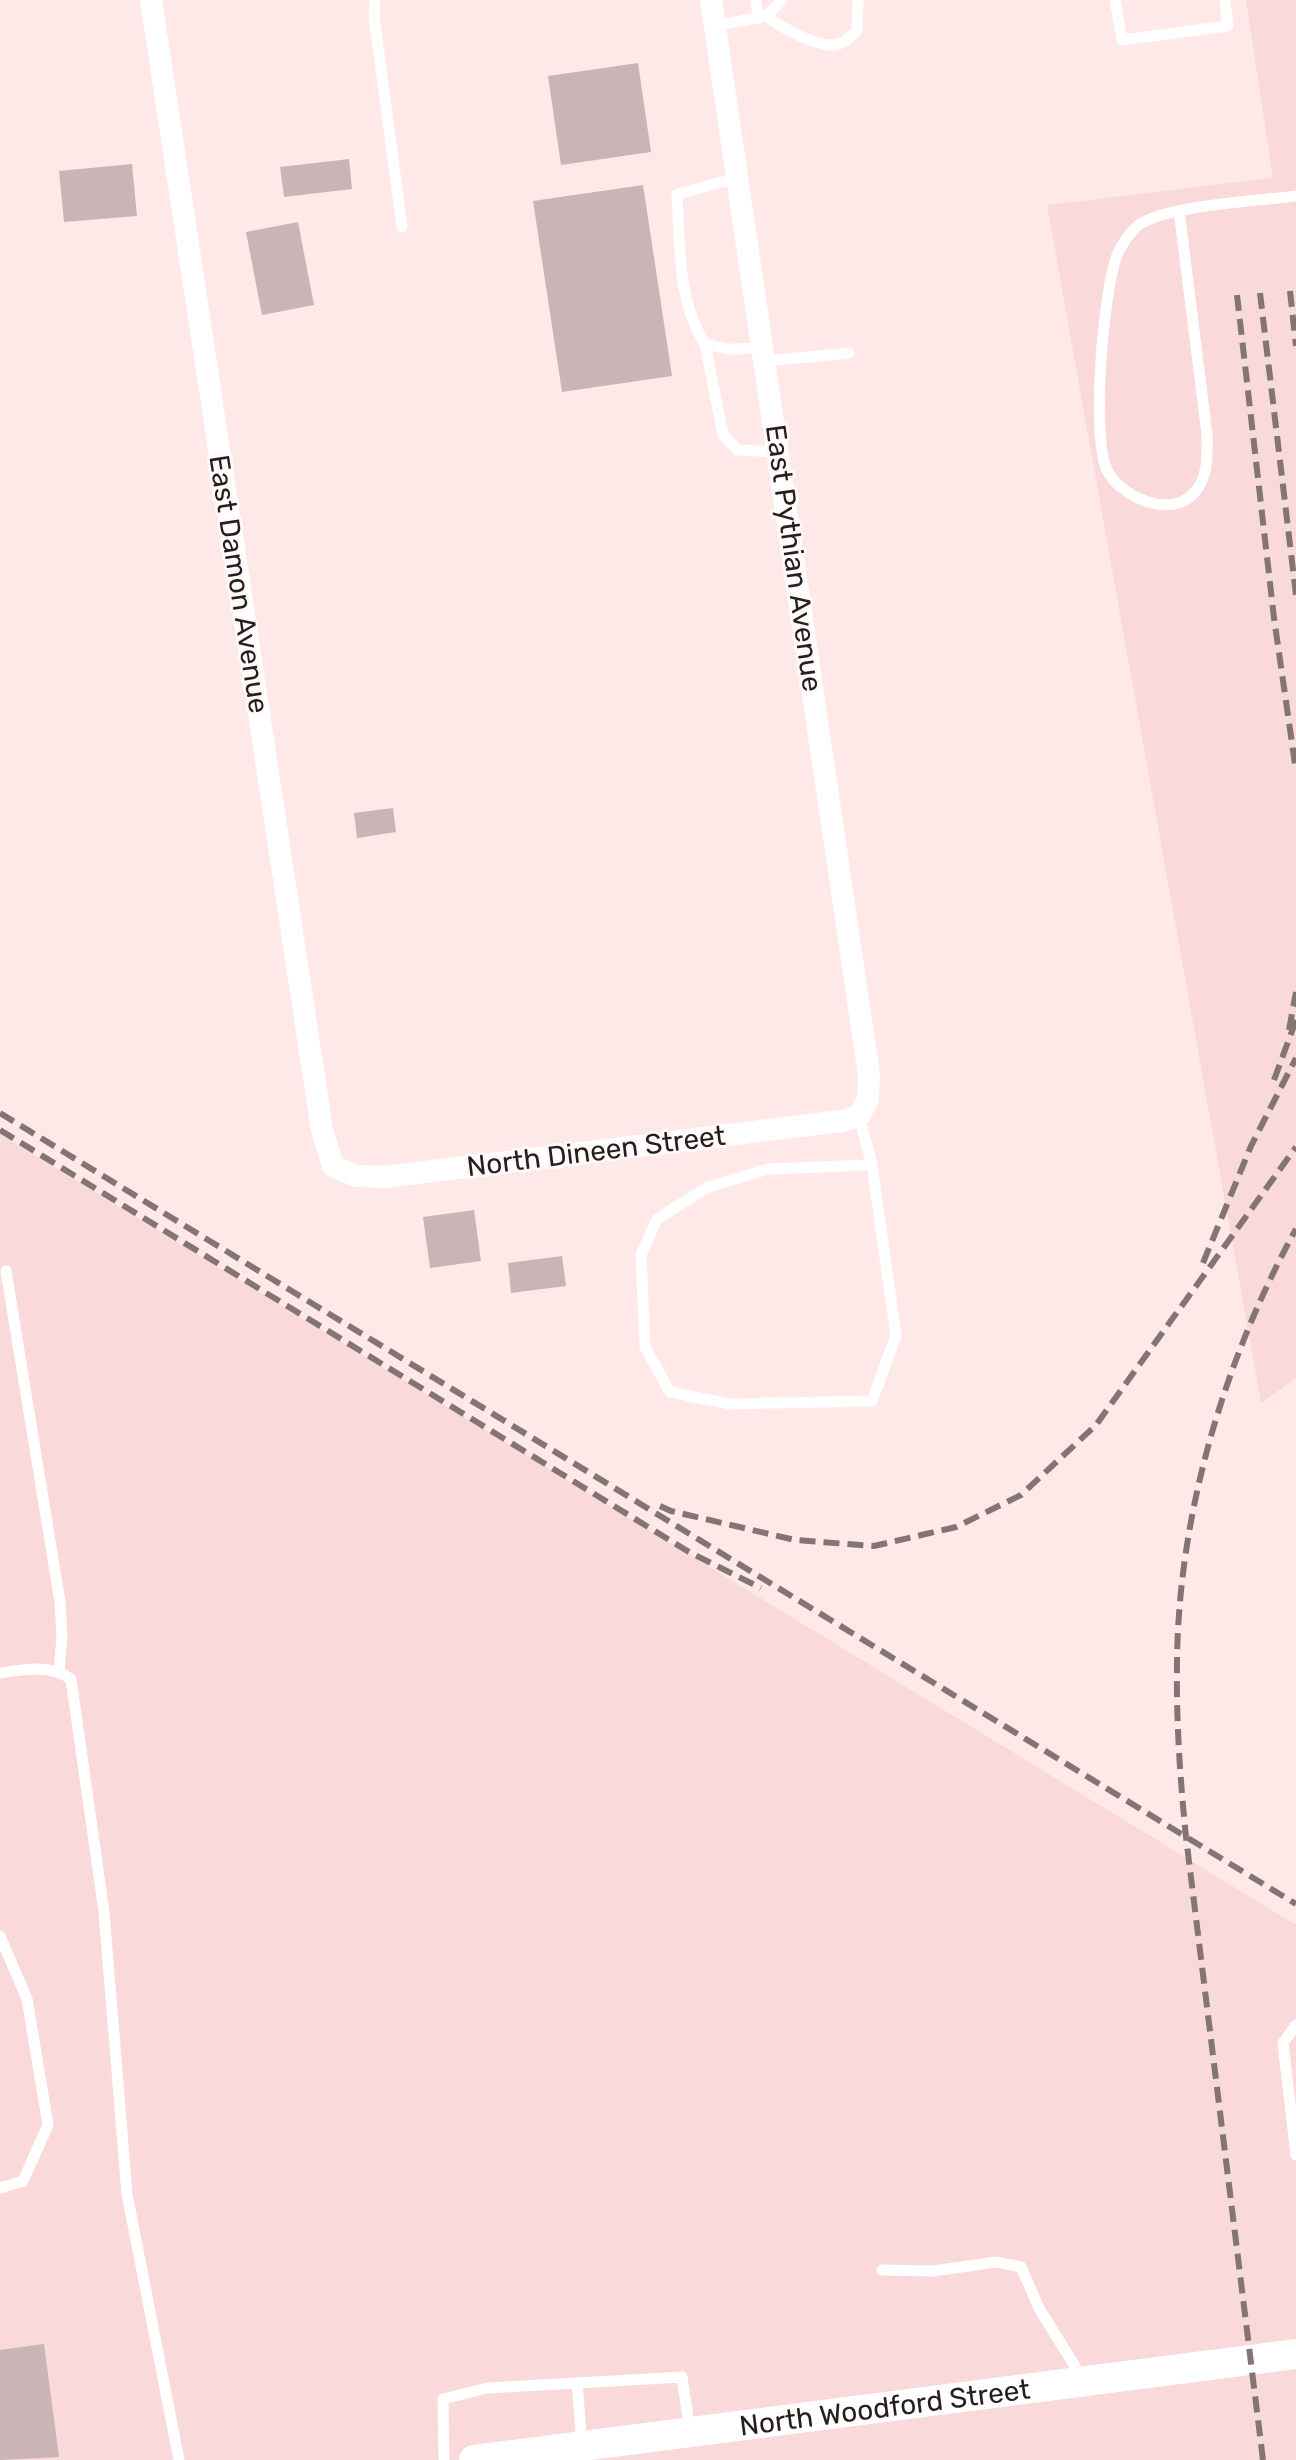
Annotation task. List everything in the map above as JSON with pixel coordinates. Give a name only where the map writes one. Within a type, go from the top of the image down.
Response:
[{"type":"street","name":"East Damon Avenue","points":[[151,0],[322,1130],[333,1166]]},
{"type":"street","name":"East Pythian Avenue","points":[[711,0],[869,1075],[868,1099],[859,1116]]},
{"type":"street","name":"North Dineen Street","points":[[333,1166],[356,1176],[384,1177],[842,1121],[859,1116]]},
{"type":"street","name":"North Woodford Street","points":[[474,2460],[1296,2354]]},
{"type":"lane","points":[[375,0],[374,16],[402,227]]},
{"type":"lane","points":[[756,0],[762,17],[787,31],[832,45],[843,42],[857,31],[858,0]]},
{"type":"lane","points":[[715,26],[762,17],[782,0]]},
{"type":"lane","points":[[1115,0],[1122,40],[1228,26],[1225,0]]},
{"type":"lane","points":[[738,178],[677,194],[683,281],[693,326],[705,344],[723,435],[738,450],[778,452]]},
{"type":"lane","points":[[1179,211],[1207,434],[1207,468],[1194,493],[1181,502],[1159,504],[1142,501],[1121,489],[1106,469],[1101,443],[1101,344],[1118,251],[1137,225],[1157,216],[1179,211],[1296,196]]},
{"type":"lane","points":[[705,344],[764,354],[849,353]]},
{"type":"lane","points":[[859,1116],[872,1165],[896,1336],[872,1401],[730,1404],[670,1392],[645,1347],[641,1255],[657,1219],[708,1187],[768,1169],[872,1165]]},
{"type":"lane","points":[[6,1271],[60,1602],[62,1637],[59,1671]]},
{"type":"lane","points":[[0,1673],[15,1670],[59,1671],[71,1679],[104,1912],[127,2194],[179,2460]]},
{"type":"lane","points":[[0,1936],[5,1961],[27,1999],[48,2125],[23,2181],[0,2188]]},
{"type":"lane","points":[[1296,2025],[1283,2043],[1296,2155]]},
{"type":"lane","points":[[882,2270],[933,2271],[996,2262],[1021,2267],[1040,2310],[1084,2379]]},
{"type":"lane","points":[[444,2460],[443,2399],[487,2388],[682,2377],[690,2431]]},
{"type":"lane","points":[[577,2383],[582,2446]]},
{"type":"shaded area","points":[[1246,0],[1296,0],[1296,1378],[1261,1403],[1047,205],[1273,178]]},
{"type":"shaded area","points":[[0,1134],[1296,1925],[1296,2460],[0,2460]]},
{"type":"building","points":[[638,63],[651,152],[561,165],[548,76]]},
{"type":"building","points":[[349,159],[352,189],[284,197],[280,167]]},
{"type":"building","points":[[132,164],[137,216],[64,222],[59,171]]},
{"type":"building","points":[[643,185],[672,376],[562,392],[533,201]]},
{"type":"building","points":[[298,222],[314,305],[262,315],[246,232]]},
{"type":"building","points":[[393,808],[396,832],[357,838],[354,813]]},
{"type":"building","points":[[474,1210],[481,1261],[430,1268],[423,1217]]},
{"type":"building","points":[[562,1256],[566,1286],[511,1293],[508,1263]]},
{"type":"building","points":[[44,2344],[59,2457],[0,2460],[0,2350]]},
{"type":"railway","points":[[1290,291],[1296,346]]},
{"type":"railway","points":[[1260,293],[1296,595]]},
{"type":"railway","points":[[1237,295],[1274,618],[1296,771]]},
{"type":"railway","points":[[1289,1030],[1296,992]]},
{"type":"railway","points":[[1274,1080],[1296,1020]]},
{"type":"railway","points":[[1203,1263],[1251,1146],[1296,1058]]},
{"type":"railway","points":[[0,1113],[1296,1904]]},
{"type":"railway","points":[[0,1130],[689,1552],[761,1588]]},
{"type":"railway","points":[[660,1506],[795,1540],[874,1546],[956,1527],[1021,1495],[1096,1425],[1296,1147]]},
{"type":"railway","points":[[1263,2460],[1186,1837],[1179,1749],[1177,1660],[1186,1548],[1211,1437],[1248,1330],[1296,1229]]}]
